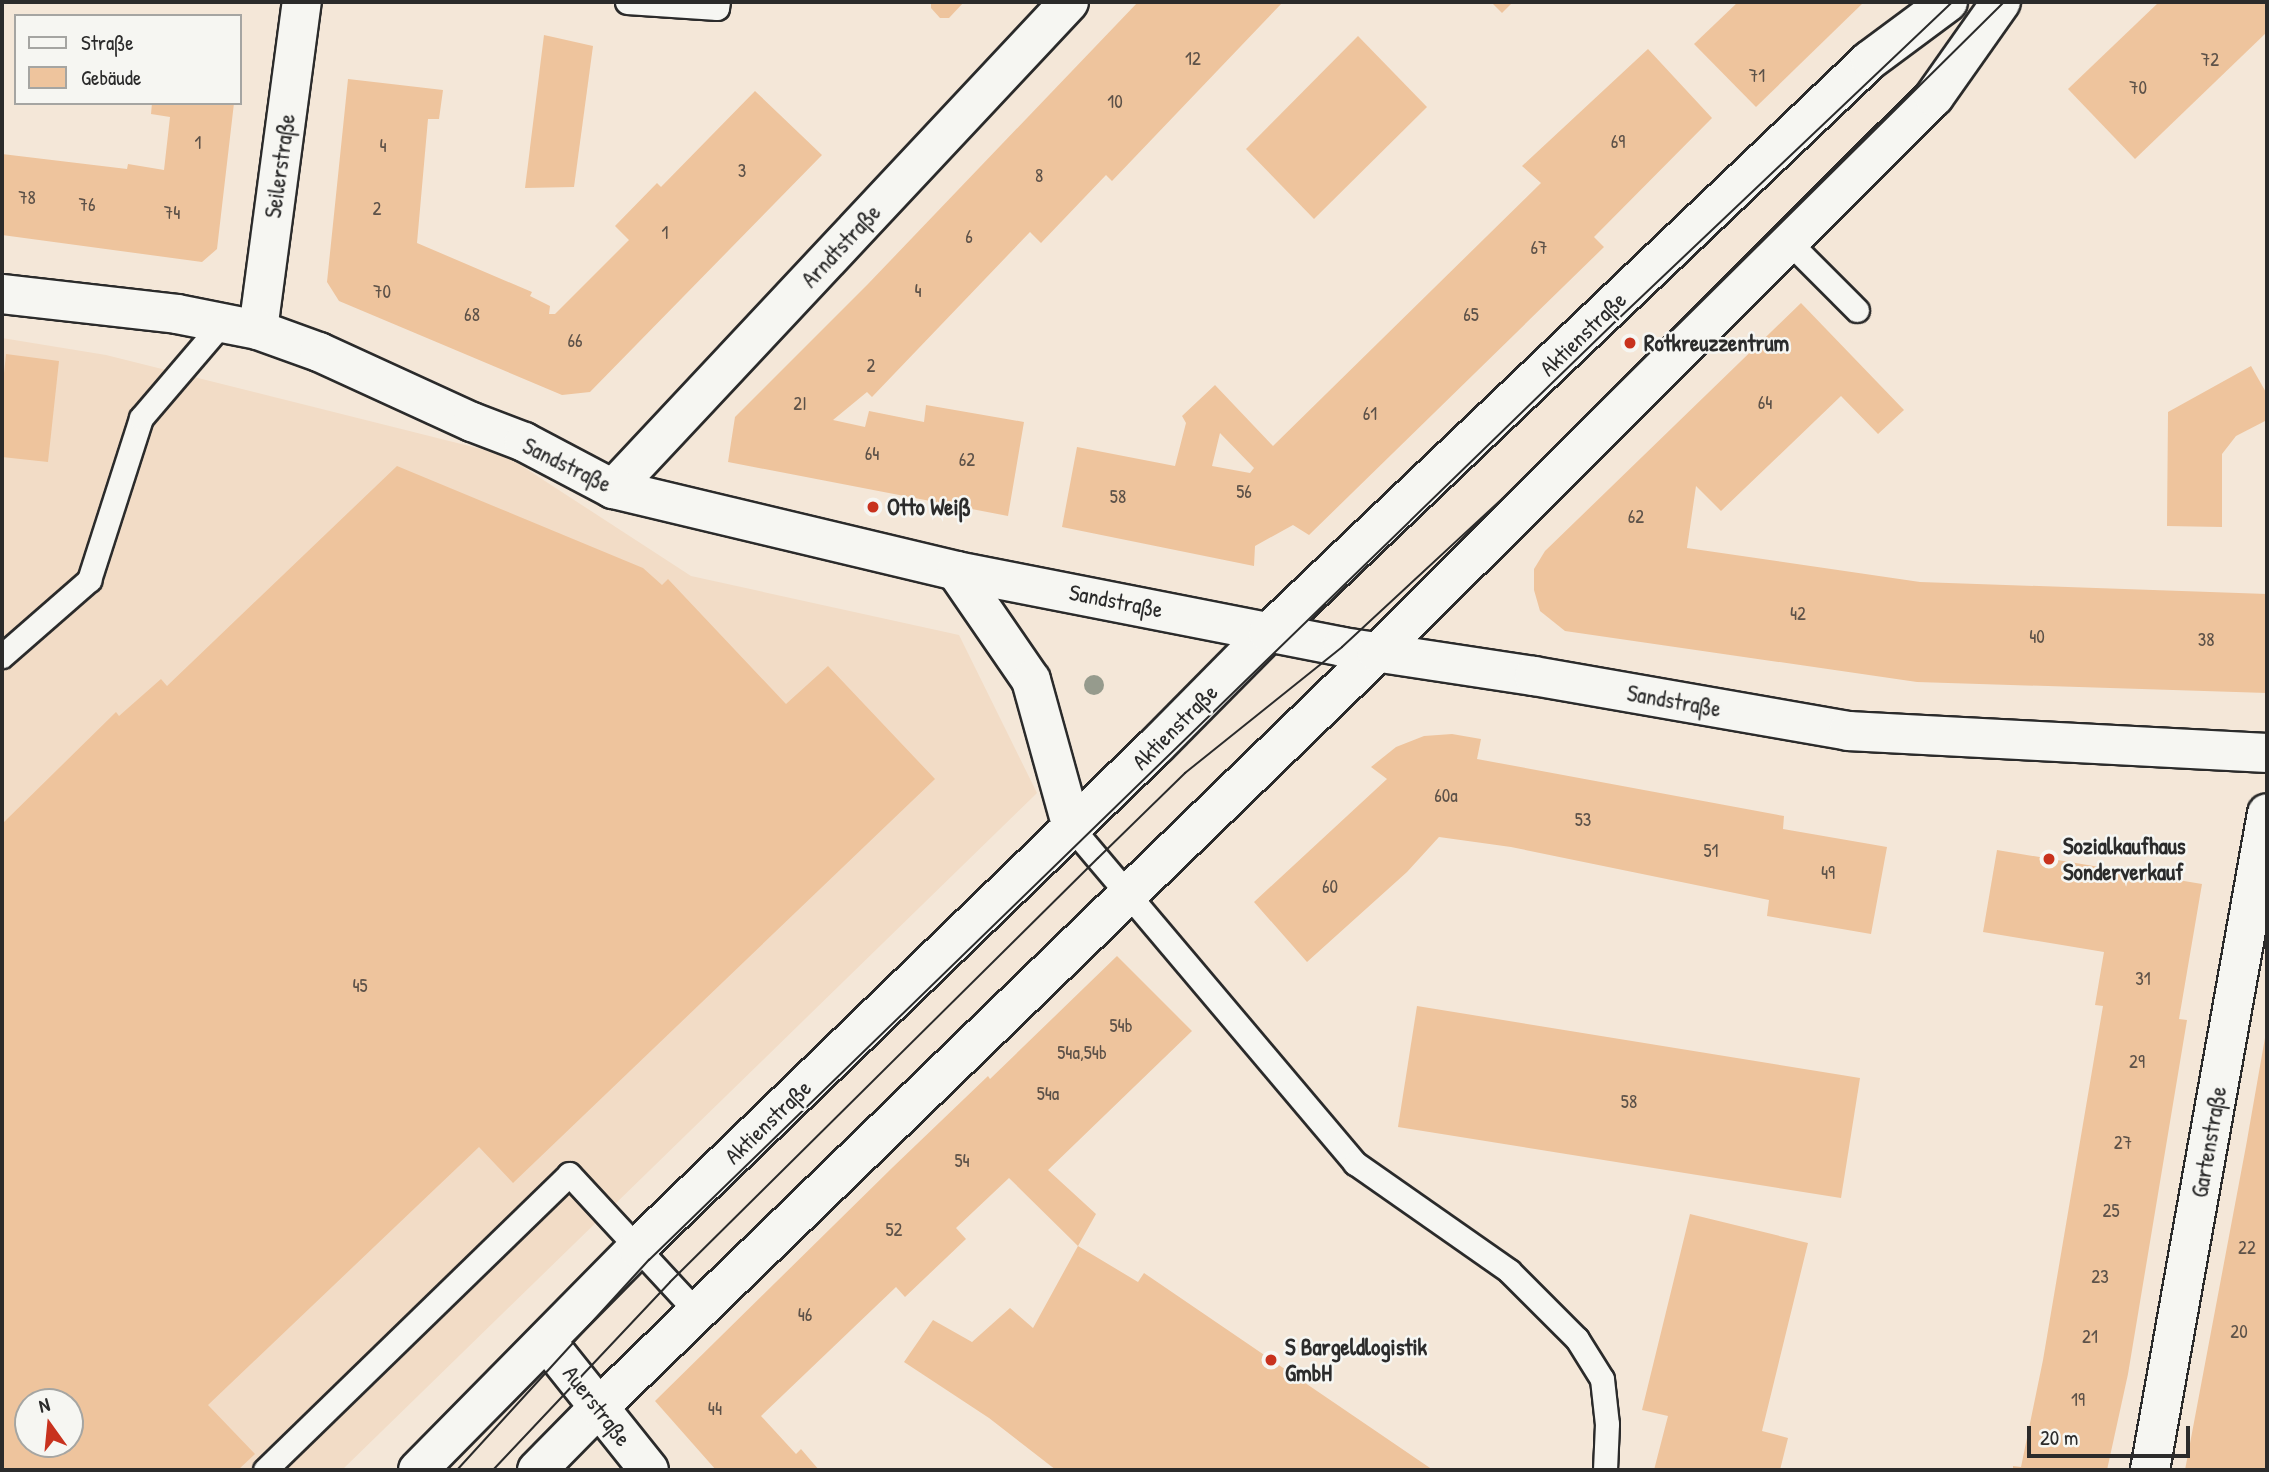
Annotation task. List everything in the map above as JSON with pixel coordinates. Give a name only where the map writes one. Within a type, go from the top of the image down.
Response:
[{"type":"main road","name":"Seilerstraße","points":[[240,326],[302,2]]},
{"type":"main road","name":"Arndtstraße","points":[[614,489],[1069,2]]},
{"type":"main road","name":"Aktienstraße","points":[[418,1470],[637,1248],[1072,828],[1268,632],[1870,60],[1948,2]]},
{"type":"main road","points":[[537,1470],[1377,653],[1934,97],[2001,2]]},
{"type":"main road","name":"Sandstraße","points":[[2,294],[240,326],[319,352],[472,422],[524,442],[614,489],[956,571],[1377,653],[1534,676],[1848,731],[2267,753]]},
{"type":"main road","points":[[956,571],[1031,680],[1072,828]]},
{"type":"main road","name":"Gartenstraße","points":[[2150,1470],[2267,813]]},
{"type":"main road","name":"Auerstraße","points":[[546,1341],[649,1470]]},
{"type":"lane","points":[[627,2],[717,8],[718,2]]},
{"type":"lane","points":[[1789,242],[1857,310]]},
{"type":"lane","points":[[2,656],[89,580],[141,418],[240,326]]},
{"type":"lane","points":[[1072,828],[1355,1163],[1509,1271],[1577,1339],[1602,1379],[1606,1424],[1605,1470]]},
{"type":"lane","points":[[265,1470],[569,1174],[697,1312]]},
{"type":"shaded area","points":[[2,338],[106,355],[505,455],[691,576],[959,635],[1037,793],[342,1470],[2,1470]]},
{"type":"building","points":[[931,2],[964,2],[949,18],[940,18],[931,8]]},
{"type":"building","points":[[1138,2],[1283,2],[1112,181],[1106,175],[1041,243],[1030,232],[872,397],[867,392],[833,420],[865,427],[869,411],[924,422],[926,405],[1024,422],[1008,516],[728,462],[735,417],[868,284]]},
{"type":"building","points":[[1491,2],[1513,2],[1502,13]]},
{"type":"building","points":[[1738,2],[1864,2],[1756,107],[1694,44]]},
{"type":"building","points":[[2159,2],[2267,2],[2267,32],[2135,159],[2068,89]]},
{"type":"building","points":[[544,35],[593,46],[574,187],[525,188]]},
{"type":"building","points":[[1358,36],[1427,107],[1314,219],[1246,149]]},
{"type":"building","points":[[1648,49],[1712,118],[1594,237],[1604,247],[1309,535],[1293,525],[1255,546],[1254,566],[1062,527],[1077,447],[1175,466],[1186,423],[1182,416],[1215,385],[1273,446],[1541,183],[1522,166]],"holes":[[[1220,433],[1254,468],[1250,473],[1212,466]]]},
{"type":"building","points":[[348,79],[443,90],[439,119],[428,119],[417,243],[532,292],[530,296],[550,306],[549,314],[555,314],[629,240],[615,226],[657,183],[661,187],[755,91],[822,155],[590,392],[562,395],[339,301],[327,282]]},
{"type":"building","points":[[152,105],[234,105],[217,249],[202,262],[2,235],[2,154],[127,169],[128,164],[164,170],[170,117],[151,114]]},
{"type":"building","points":[[1801,303],[1904,410],[1878,434],[1841,396],[1721,511],[1696,486],[1687,548],[1920,582],[2267,594],[2267,693],[1917,682],[1565,631],[1540,611],[1534,590],[1534,569],[1545,551]]},
{"type":"building","points":[[6,354],[59,361],[48,462],[2,457],[2,393]]},
{"type":"building","points":[[2251,366],[2267,394],[2267,420],[2236,436],[2222,454],[2222,527],[2167,526],[2168,412]]},
{"type":"building","points":[[397,466],[643,568],[662,585],[668,579],[786,704],[828,666],[935,779],[513,1183],[479,1147],[208,1405],[255,1454],[238,1470],[2,1470],[2,824],[116,712],[119,716],[161,679],[167,686]]},
{"type":"building","points":[[1452,734],[1481,739],[1477,759],[1784,816],[1783,829],[1887,847],[1871,934],[1767,916],[1769,900],[1511,847],[1439,837],[1407,872],[1307,962],[1254,902],[1387,779],[1371,767],[1396,747],[1424,736]]},
{"type":"building","points":[[1997,850],[2202,884],[2179,1019],[2187,1020],[2128,1374],[2107,1470],[2013,1470],[2013,1466],[2021,1467],[2043,1360],[2103,1006],[2095,1005],[2104,952],[1983,932]]},
{"type":"building","points":[[1117,956],[1192,1031],[1048,1170],[1096,1214],[1078,1246],[1009,1178],[956,1228],[966,1239],[905,1297],[896,1287],[761,1416],[796,1454],[801,1449],[819,1470],[716,1470],[655,1401],[893,1167],[988,1076],[990,1079]]},
{"type":"building","points":[[1417,1006],[1860,1078],[1841,1198],[1398,1127]]},
{"type":"building","points":[[2266,1032],[2267,1470],[2185,1470],[2246,1146]]},
{"type":"building","points":[[1690,1214],[1808,1243],[1762,1431],[1788,1438],[1780,1470],[1654,1470],[1668,1416],[1642,1410]]},
{"type":"building","points":[[1078,1246],[1138,1282],[1144,1273],[1433,1470],[1056,1470],[989,1418],[904,1362],[933,1320],[972,1342],[1010,1308],[1033,1328]]},
{"type":"tram line","points":[[457,1470],[649,1260],[1615,322],[1952,2]]},
{"type":"tram line","points":[[493,1470],[670,1282],[1185,773],[1342,647],[1502,499],[2004,2]]},
{"type":"place","name":"Rotkreuzzentrum","points":[[1630,343]]},
{"type":"place","name":"Otto Weiß","points":[[873,507]]},
{"type":"place","name":"Sozialkaufhaus Sonderverkauf","points":[[2049,859]]},
{"type":"place","name":"S Bargeldlogistik GmbH","points":[[1271,1360]]}]
